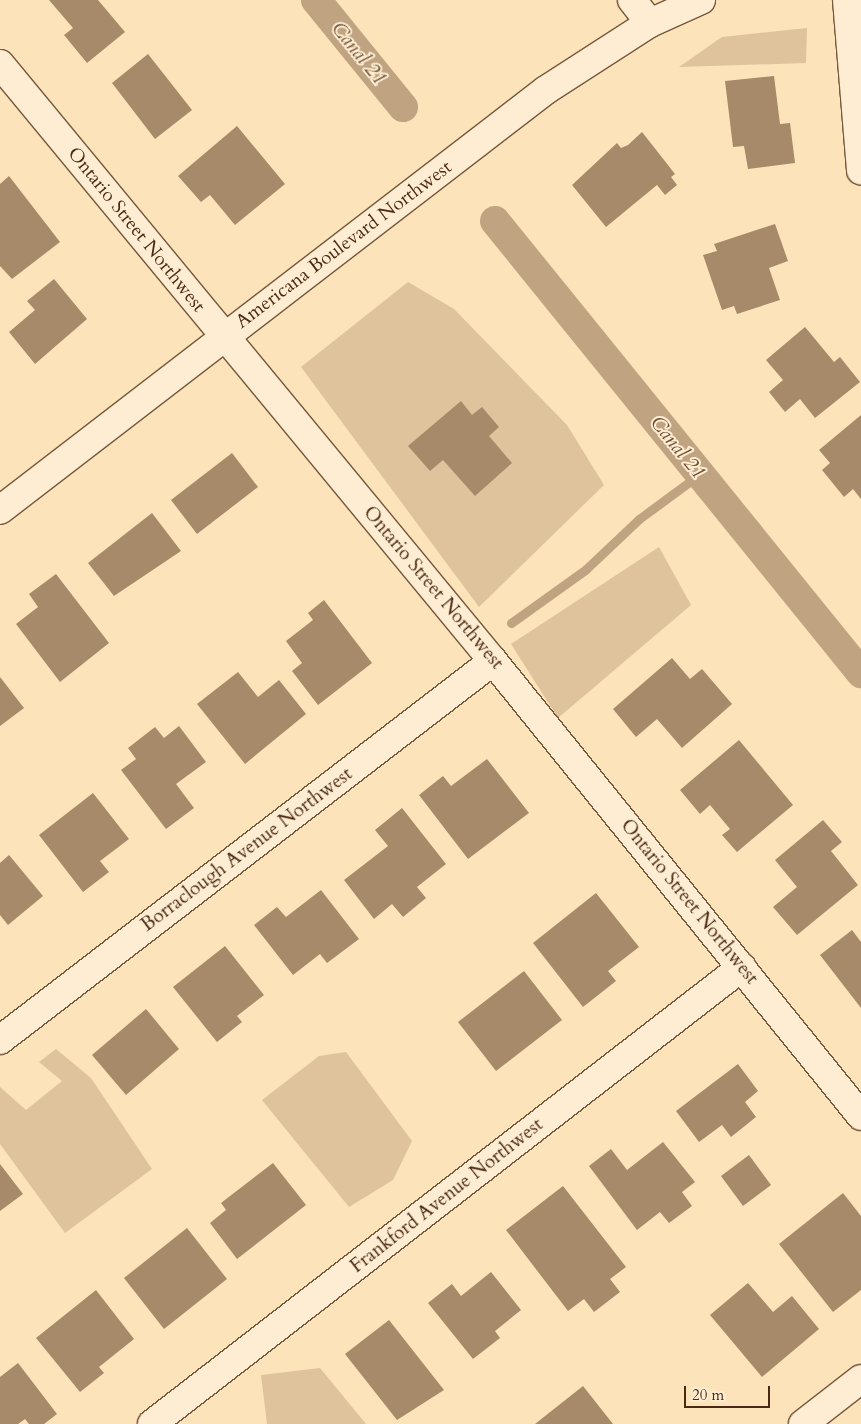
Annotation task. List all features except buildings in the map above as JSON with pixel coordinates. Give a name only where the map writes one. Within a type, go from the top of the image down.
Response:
[{"type":"street","points":[[632,0],[650,23]]},
{"type":"street","name":"Americana Boulevard Northwest","points":[[0,510],[546,90],[650,23],[701,0]]},
{"type":"street","points":[[847,0],[861,170]]},
{"type":"street","name":"Ontario Street Northwest","points":[[0,64],[494,661],[861,1116]]},
{"type":"street","name":"Borraclough Avenue Northwest","points":[[0,1040],[494,661]]},
{"type":"street","name":"Frankford Avenue Northwest","points":[[152,1424],[742,967]]},
{"type":"street","points":[[803,1424],[861,1379]]},
{"type":"shaded area","points":[[807,28],[806,63],[679,67],[722,37]]},
{"type":"shaded area","points":[[408,282],[454,309],[567,425],[604,485],[479,607],[301,367]]},
{"type":"shaded area","points":[[659,547],[691,605],[558,718],[511,644]]},
{"type":"shaded area","points":[[56,1049],[91,1078],[152,1169],[65,1233],[0,1144],[0,1087],[26,1110],[62,1081],[39,1062]]},
{"type":"shaded area","points":[[346,1052],[412,1141],[393,1180],[349,1207],[262,1100],[319,1056]]},
{"type":"shaded area","points":[[320,1368],[366,1424],[267,1424],[261,1375]]},
{"type":"waterway","name":"Canal 21","points":[[316,0],[403,107]]},
{"type":"waterway","name":"Canal 21","points":[[495,221],[861,673]]},
{"type":"waterway","points":[[511,623],[585,570],[639,519],[700,474]]}]
